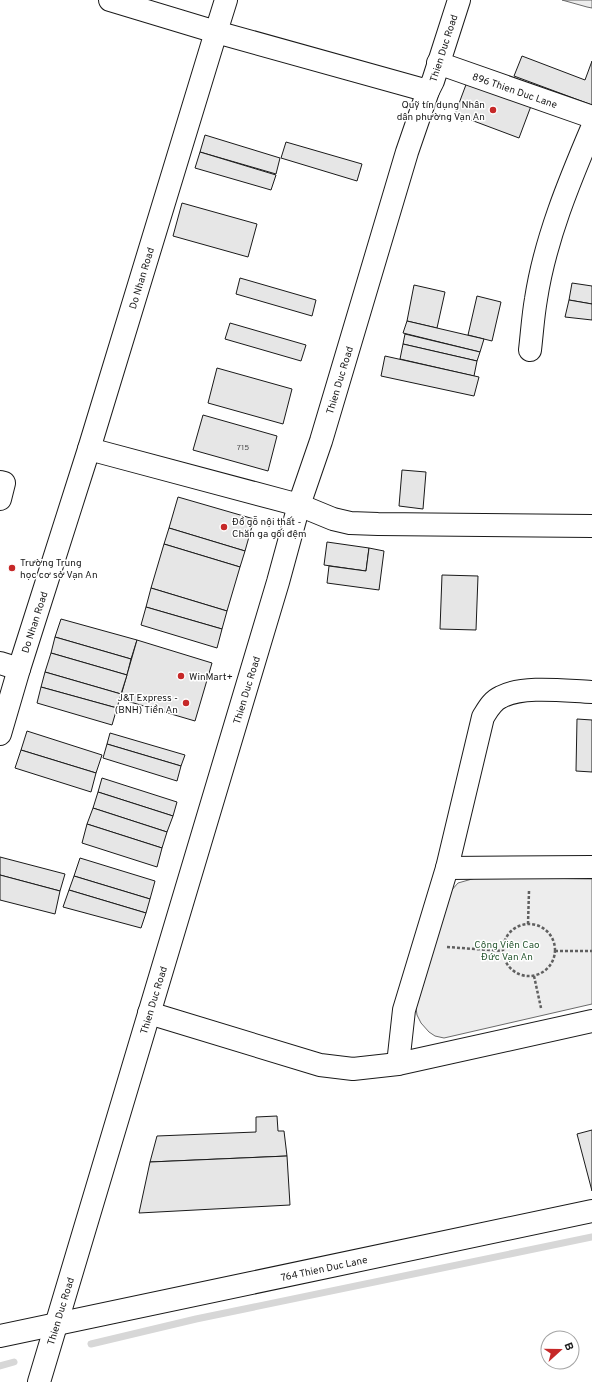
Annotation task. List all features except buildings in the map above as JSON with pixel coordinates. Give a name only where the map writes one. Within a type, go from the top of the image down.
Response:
[{"type":"street","points":[[110,0],[216,32],[428,91]]},
{"type":"street","name":"Do Nhan Road","points":[[0,734],[9,666],[89,449],[226,0]]},
{"type":"street","name":"Thien Duc Road","points":[[38,1382],[282,570],[299,505],[321,441],[407,152],[428,91],[433,81],[459,0]]},
{"type":"street","name":"896 Thien Duc Lane","points":[[438,63],[592,116]]},
{"type":"street","points":[[530,350],[536,298],[548,248],[568,184],[592,128]]},
{"type":"street","points":[[89,449],[299,505],[333,519],[350,523],[592,526]]},
{"type":"street","points":[[0,482],[4,483],[0,499]]},
{"type":"street","points":[[398,1064],[404,1010],[447,868],[483,717],[489,706],[500,697],[517,691],[592,692]]},
{"type":"street","points":[[447,868],[592,867]]},
{"type":"street","points":[[150,1013],[320,1065],[353,1069],[398,1064],[592,1021]]},
{"type":"street","name":"764 Thien Duc Lane","points":[[0,1336],[592,1211]]},
{"type":"path","points":[[528,924],[529,888]]},
{"type":"path","points":[[528,924],[540,926],[547,931],[552,939],[555,951],[552,964],[546,970],[534,976],[522,976],[508,966],[504,959],[504,942],[508,934],[514,928],[528,924]]},
{"type":"path","points":[[444,947],[503,951]]},
{"type":"path","points":[[555,951],[592,951]]},
{"type":"path","points":[[534,976],[542,1013]]},
{"type":"shaded area","points":[[562,0],[592,0],[592,8],[587,7]]},
{"type":"shaded area","name":"Công Viên Cao Đức Vạn An","points":[[479,877],[592,879],[592,1004],[444,1038],[435,1036],[429,1032],[421,1023],[417,1015],[416,1008],[450,892],[458,883]]},
{"type":"waterway","points":[[91,1344],[196,1319],[592,1237]]},
{"type":"waterway","points":[[0,1366],[14,1362]]},
{"type":"place","name":"Quỹ tín dụng Nhân dân phường Vạn An","points":[[493,110]]},
{"type":"place","name":"Đồ gỗ nội thất - Chăn ga gối đệm","points":[[224,527]]},
{"type":"place","name":"Trường Trung học cơ sở Vạn An","points":[[12,568]]},
{"type":"place","name":"WinMart+","points":[[181,676]]},
{"type":"place","name":"J&T Express - (BNH) Tiền An","points":[[186,703]]}]
